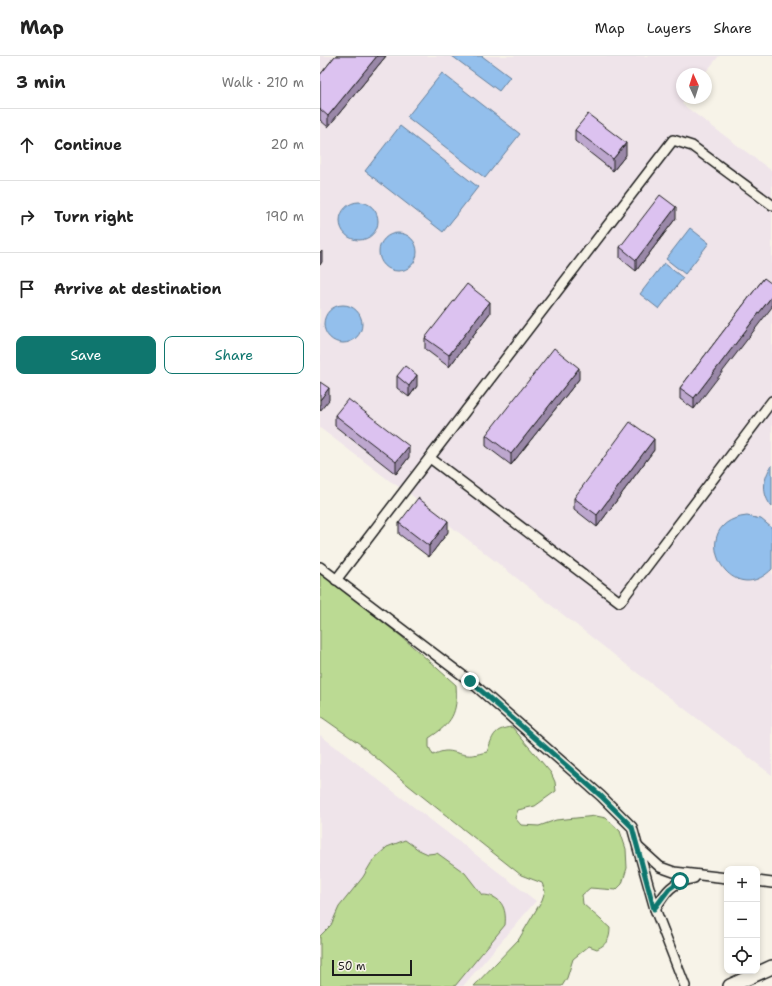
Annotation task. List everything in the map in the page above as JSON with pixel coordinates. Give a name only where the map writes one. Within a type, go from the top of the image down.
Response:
[{"type":"street","points":[[336,580],[673,140],[692,146],[772,205]]},
{"type":"street","points":[[430,458],[620,602],[772,401]]},
{"type":"street","points":[[320,567],[470,681],[595,791],[632,827],[639,847],[654,909],[685,986]]},
{"type":"street","points":[[639,847],[660,867],[674,872],[724,878]]},
{"type":"street","points":[[654,909],[669,889],[680,881],[704,876]]},
{"type":"street","points":[[760,881],[772,883]]},
{"type":"street","points":[[730,986],[772,967]]},
{"type":"shaded area","points":[[320,56],[719,56],[709,68],[676,68],[676,104],[682,104],[772,171],[772,775],[632,669],[410,494],[390,481],[320,428]]},
{"type":"shaded area","points":[[320,735],[536,901],[463,986],[320,986]]},
{"type":"green space","points":[[320,573],[402,637],[456,685],[456,703],[452,717],[437,733],[429,738],[429,747],[433,755],[443,751],[469,755],[487,752],[497,732],[512,727],[551,773],[555,782],[556,791],[535,806],[518,810],[515,818],[521,825],[539,826],[556,820],[596,816],[606,818],[620,831],[626,849],[627,868],[622,884],[616,890],[590,888],[582,895],[583,904],[610,928],[609,938],[606,943],[597,949],[589,946],[573,959],[567,978],[562,986],[474,986],[519,939],[542,900],[545,891],[542,883],[521,875],[408,785],[360,744],[320,716]]},
{"type":"green space","points":[[405,840],[419,850],[428,854],[437,853],[465,873],[482,895],[494,897],[498,900],[504,908],[505,925],[455,986],[320,986],[320,936],[331,925],[339,907],[363,877],[373,860],[387,847]]},
{"type":"water","points":[[452,56],[482,56],[510,77],[499,91]]},
{"type":"water","points":[[442,73],[520,134],[485,178],[407,117]]},
{"type":"water","points":[[400,126],[478,187],[443,232],[365,171]]},
{"type":"water","points":[[359,202],[369,205],[375,211],[378,221],[375,231],[369,237],[359,240],[349,237],[343,231],[340,221],[343,211],[349,205]]},
{"type":"water","points":[[690,228],[709,243],[685,274],[666,259]]},
{"type":"water","points":[[394,233],[402,233],[414,242],[417,252],[414,262],[408,268],[402,271],[394,271],[382,262],[379,256],[379,248],[388,236]]},
{"type":"water","points":[[664,263],[683,278],[659,309],[640,294]]},
{"type":"water","points":[[339,305],[347,305],[359,314],[362,324],[359,334],[353,340],[347,343],[339,343],[327,334],[324,328],[324,320],[333,308]]},
{"type":"water","points":[[772,465],[772,507],[766,497],[764,486]]},
{"type":"water","points":[[747,516],[761,519],[772,528],[772,569],[756,580],[741,580],[728,573],[719,561],[716,547],[718,533],[728,522]]},
{"type":"building","points":[[335,56],[377,56],[328,116],[320,109],[320,75]]},
{"type":"building","points":[[588,114],[626,143],[613,159],[575,130]]},
{"type":"building","points":[[660,195],[676,207],[636,260],[620,247]]},
{"type":"building","points":[[764,278],[772,284],[772,296],[694,398],[680,388]]},
{"type":"building","points":[[467,284],[490,302],[449,355],[425,338]]},
{"type":"building","points":[[554,348],[579,368],[511,454],[486,435]]},
{"type":"building","points":[[405,366],[417,375],[409,386],[397,376]]},
{"type":"building","points":[[320,382],[329,388],[320,400]]},
{"type":"building","points":[[348,399],[409,446],[396,462],[335,415]]},
{"type":"building","points":[[630,422],[654,439],[597,515],[574,498]]},
{"type":"building","points":[[418,498],[448,521],[429,546],[399,523]]},
{"type":"route","points":[[470,681],[601,796],[632,827],[639,847],[654,909],[669,889],[680,881]]}]
